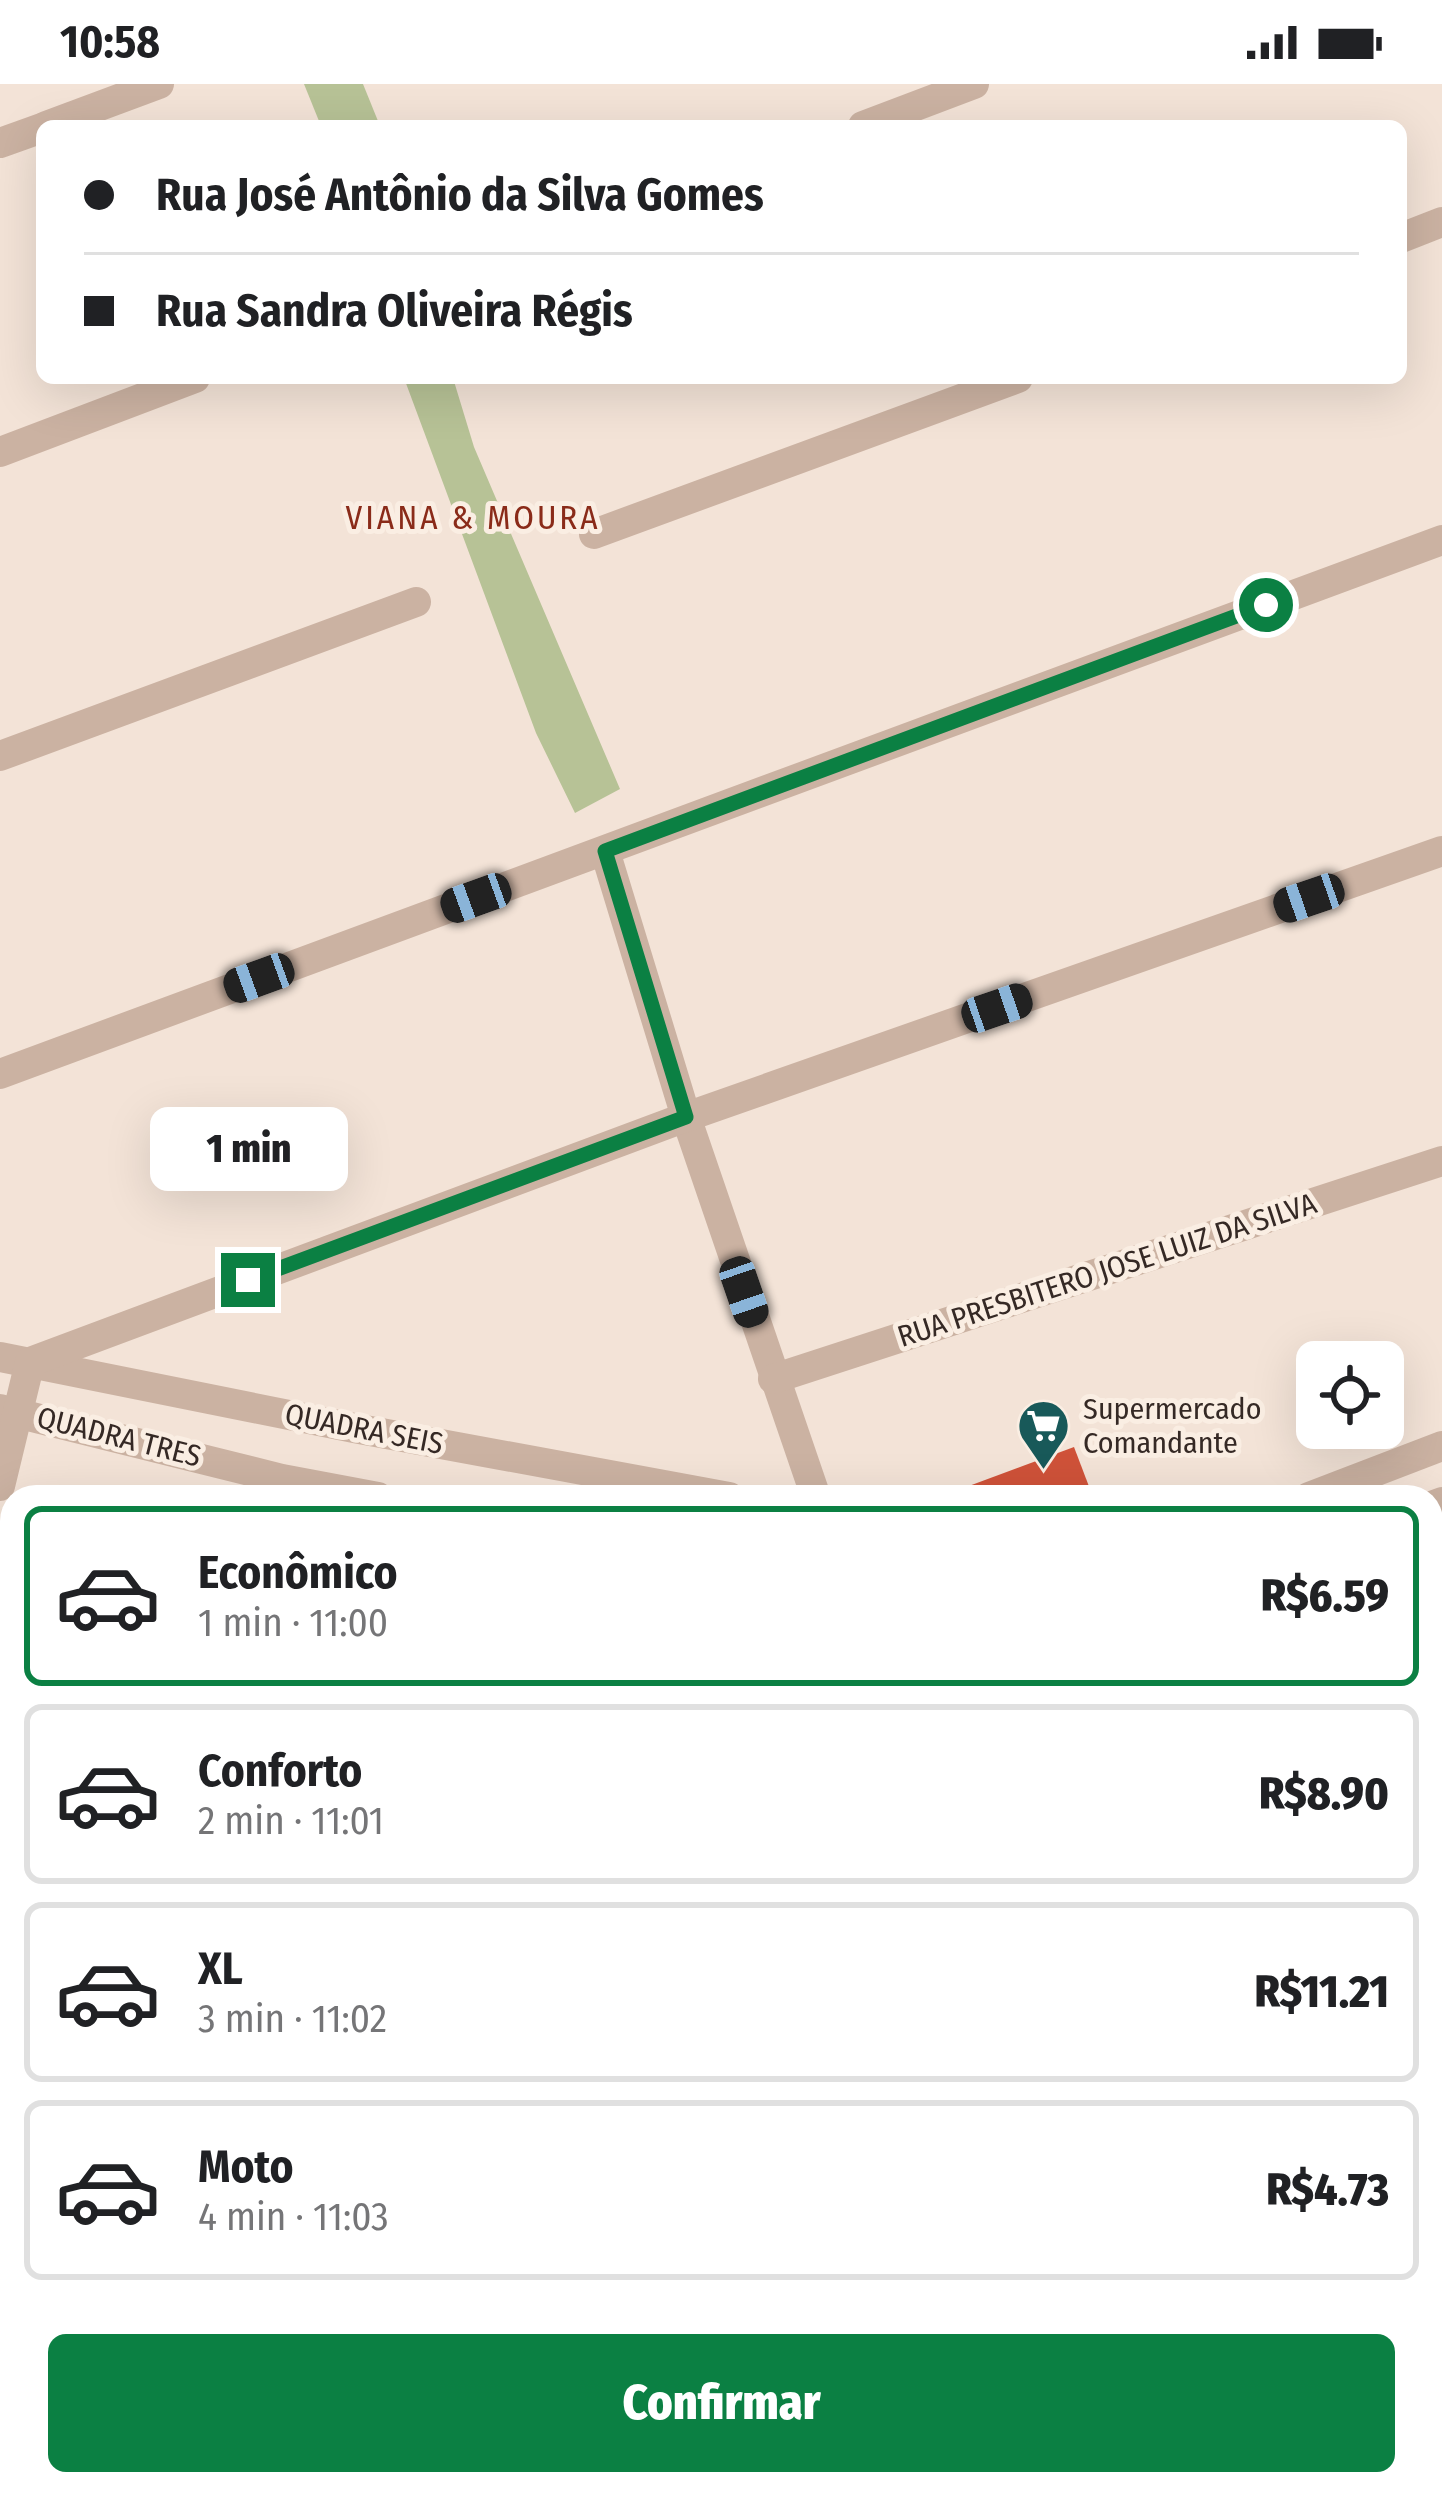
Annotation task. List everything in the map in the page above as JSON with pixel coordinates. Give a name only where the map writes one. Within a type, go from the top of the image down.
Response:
[{"type":"street","points":[[63,120],[159,84]]},
{"type":"street","points":[[879,120],[974,84]]},
{"type":"street","points":[[0,143],[36,130]]},
{"type":"street","points":[[1407,236],[1442,222]]},
{"type":"street","points":[[0,452],[179,384]]},
{"type":"street","points":[[594,534],[1002,384]]},
{"type":"street","points":[[0,1074],[1442,540]]},
{"type":"street","points":[[0,756],[416,602]]},
{"type":"street","points":[[605,851],[686,1117],[812,1485]]},
{"type":"street","points":[[0,1485],[15,1359],[1442,851]]},
{"type":"street","name":"RUA PRESBITERO JOSE LUIZ DA SILVA","points":[[773,1379],[1442,1161]]},
{"type":"street","name":"QUADRA SEIS","points":[[15,1359],[664,1485]]},
{"type":"street","name":"QUADRA TRES","points":[[9,1410],[270,1485]]},
{"type":"street","points":[[1340,1485],[1442,1446]]},
{"type":"green space","points":[[304,84],[363,84],[378,120],[319,120]]},
{"type":"green space","points":[[406,384],[455,384],[474,447],[620,789],[575,813],[536,733]]},
{"type":"building","points":[[1074,1447],[1088,1485],[972,1485]]},
{"type":"place","name":"Supermercado Comandante","points":[[1044,1472]]},
{"type":"district","name":"VIANA & MOURA","points":[[473,518]]},
{"type":"route","points":[[248,1280],[686,1117],[605,851],[1266,605]]}]
